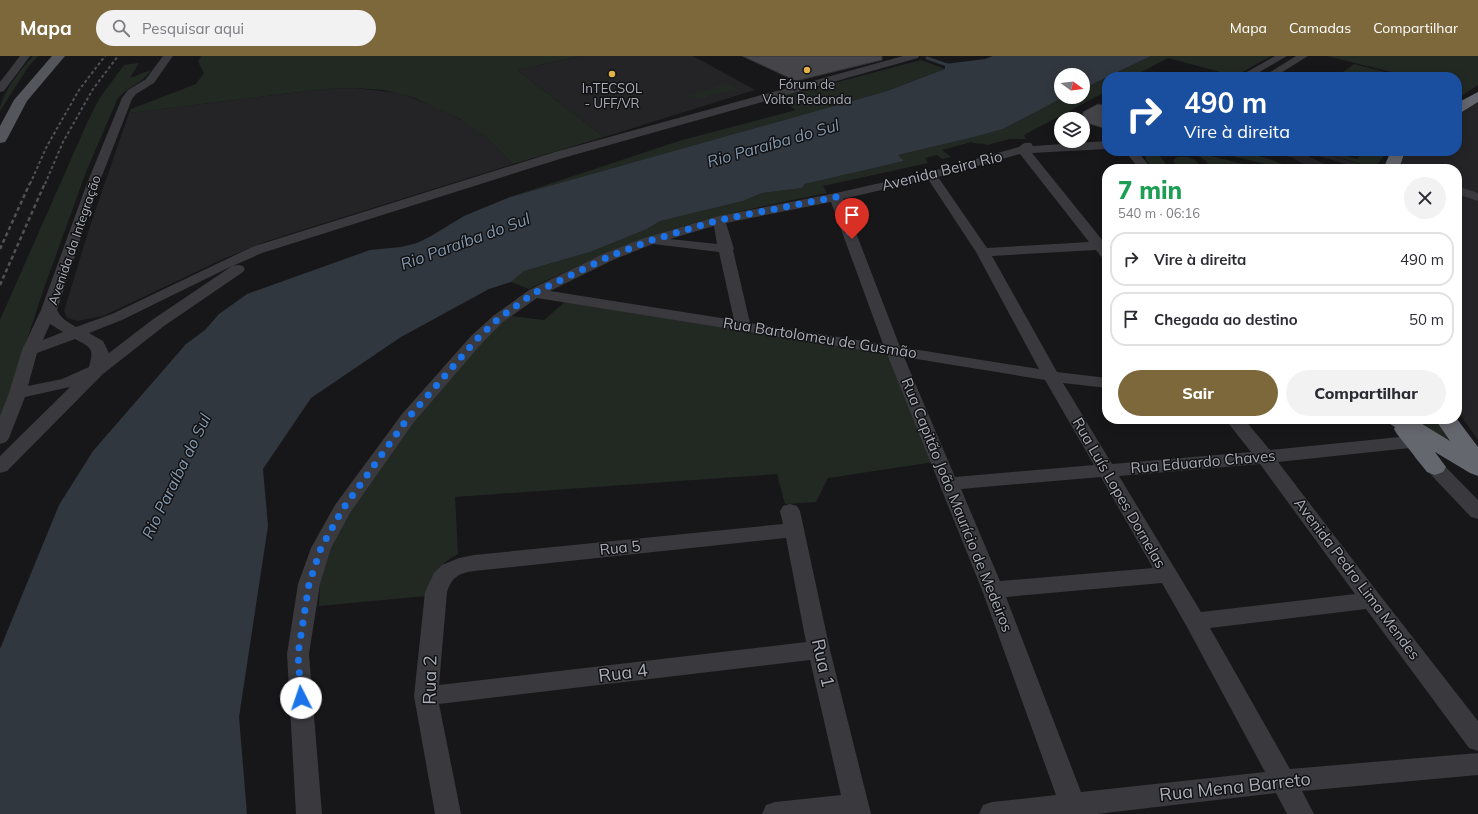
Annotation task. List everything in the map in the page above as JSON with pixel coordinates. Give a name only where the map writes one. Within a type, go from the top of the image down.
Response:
[{"type":"highway","points":[[1462,106],[1478,96]]},
{"type":"highway","points":[[1401,424],[1435,467]]},
{"type":"highway","points":[[1405,424],[1478,468]]},
{"type":"highway","points":[[1450,424],[1478,464]]},
{"type":"main road","points":[[0,139],[33,76],[50,56]]},
{"type":"main road","points":[[21,100],[59,56]]},
{"type":"main road","points":[[0,117],[31,58]]},
{"type":"street","name":"Avenida da Integração","points":[[0,438],[18,393],[30,350],[49,310],[92,186],[127,98],[132,92],[150,81],[168,56]]},
{"type":"street","points":[[1252,72],[1282,56]]},
{"type":"street","points":[[1275,72],[1303,56]]},
{"type":"street","points":[[30,350],[117,317],[257,250],[559,155],[910,57]]},
{"type":"street","points":[[0,89],[31,58]]},
{"type":"street","name":"Avenida Beira Rio","points":[[309,814],[298,654],[309,584],[321,548],[342,510],[408,418],[477,339],[498,319],[534,293],[608,257],[649,241],[719,220],[836,197],[931,175],[1025,148],[1102,145]]},
{"type":"street","points":[[1025,148],[1102,245]]},
{"type":"street","points":[[1135,156],[1142,164]]},
{"type":"street","name":"Rua Luís Lopes Dornelas","points":[[931,175],[983,252],[1051,376],[1195,621],[1301,814]]},
{"type":"street","points":[[1462,192],[1478,197]]},
{"type":"street","name":"Rua Capitão João Maurício de Medeiros","points":[[836,197],[893,350],[993,590],[1074,809]]},
{"type":"street","points":[[719,220],[743,325]]},
{"type":"street","points":[[0,467],[97,370],[158,322],[202,292],[285,241]]},
{"type":"street","points":[[649,241],[727,250]]},
{"type":"street","points":[[983,252],[1102,248]]},
{"type":"street","name":"Rua Bartolomeu de Gusmão","points":[[534,293],[743,325],[1051,376],[1102,382]]},
{"type":"street","points":[[49,310],[54,320],[97,344],[101,353],[97,370]]},
{"type":"street","points":[[18,393],[55,387],[75,381],[97,370]]},
{"type":"street","name":"Avenida Pedro Lima Mendes","points":[[1238,424],[1266,457],[1371,600],[1478,740]]},
{"type":"street","points":[[1392,424],[1478,512]]},
{"type":"street","name":"Rua Eduardo Chaves","points":[[949,484],[1266,457],[1410,442]]},
{"type":"street","name":"Rua 5","points":[[446,570],[458,565],[792,521]]},
{"type":"street","name":"Rua 1","points":[[792,521],[857,809]]},
{"type":"street","name":"Rua 2","points":[[446,570],[440,579],[436,592],[426,696],[448,814]]},
{"type":"street","points":[[993,590],[1167,575]]},
{"type":"street","points":[[1195,621],[1371,600]]},
{"type":"street","name":"Rua 4","points":[[426,696],[820,650]]},
{"type":"street","name":"Rua Mena Barreto","points":[[992,814],[1074,809],[1284,781],[1478,764]]},
{"type":"street","points":[[775,814],[857,809]]},
{"type":"shaded area","points":[[33,56],[38,56],[28,67],[0,111],[4,97],[8,90],[18,74]]},
{"type":"shaded area","points":[[201,56],[581,56],[517,70],[604,137],[513,164],[484,135],[460,119],[415,98],[384,90],[354,88],[324,89],[129,113],[131,109],[196,84],[204,73],[198,62]]},
{"type":"shaded area","points":[[581,56],[693,56],[755,90],[604,137],[517,70]]},
{"type":"shaded area","points":[[1151,56],[1271,56],[1242,72],[1220,72],[1168,58],[1141,72],[1119,72]]},
{"type":"shaded area","points":[[1327,56],[1478,56],[1478,85],[1462,96],[1462,72],[1391,72]]},
{"type":"shaded area","points":[[921,60],[945,69],[887,91],[510,197],[679,141],[796,110],[777,98]]},
{"type":"shaded area","points":[[139,63],[130,78],[151,70],[117,100],[86,172],[43,291],[0,421],[0,320],[99,99],[124,65]]},
{"type":"shaded area","points":[[1354,64],[1385,72],[1343,72]]},
{"type":"shaded area","points":[[1102,80],[1102,94],[1090,100],[1090,86]]},
{"type":"shaded area","points":[[727,83],[738,89],[698,99],[687,96]]},
{"type":"shaded area","points":[[354,88],[398,93],[432,105],[473,126],[513,164],[264,242],[221,260],[103,316],[78,321],[67,318],[64,311],[89,229],[129,113],[324,89]]},
{"type":"shaded area","points":[[1054,102],[1054,104],[1082,104],[1067,112],[1054,112],[1054,119],[1024,135],[1026,139],[1010,139],[987,145],[971,142],[942,150],[951,157],[942,159],[937,155],[925,158],[928,163],[823,186],[827,193],[733,213],[677,228],[620,248],[529,289],[511,282],[524,271],[590,252],[647,229],[660,221],[743,201],[762,193],[802,188],[805,184],[904,161],[898,155],[1003,129]]},
{"type":"shaded area","points":[[1478,102],[1478,440],[1462,417],[1462,164],[1401,164],[1403,156],[1462,156],[1462,113]]},
{"type":"shaded area","points":[[1146,156],[1160,156],[1166,164],[1149,164],[1146,160]]},
{"type":"shaded area","points":[[1198,156],[1211,156],[1243,164],[1207,164]]},
{"type":"shaded area","points":[[1232,156],[1258,156],[1282,164],[1265,164]]},
{"type":"shaded area","points":[[1286,156],[1308,156],[1324,164],[1303,164]]},
{"type":"shaded area","points":[[1319,156],[1334,156],[1359,164],[1345,164]]},
{"type":"shaded area","points":[[1335,156],[1347,156],[1357,159],[1360,156],[1383,156],[1378,164],[1362,164]]},
{"type":"shaded area","points":[[1177,157],[1186,157],[1194,159],[1198,163],[1175,164],[1173,161]]},
{"type":"shaded area","points":[[566,301],[890,354],[934,462],[828,478],[816,502],[785,504],[777,474],[455,497],[458,554],[441,566],[437,571],[426,596],[319,606],[320,581],[330,539],[424,407],[483,339],[510,316],[544,320]]},
{"type":"shaded area","points":[[1412,424],[1439,424],[1454,449]]},
{"type":"water","name":"Rio Paraíba do Sul","points":[[993,56],[1151,56],[1118,72],[1102,72],[1102,80],[1090,86],[1090,68],[1054,68],[1054,102],[1003,129],[898,155],[904,161],[805,184],[802,188],[762,193],[743,201],[660,221],[647,229],[590,252],[524,271],[511,282],[489,289],[401,337],[311,398],[263,469],[268,526],[239,717],[247,814],[0,814],[0,649],[59,505],[93,451],[186,344],[205,330],[219,314],[247,294],[370,250],[401,247],[417,243],[464,216],[510,197],[887,91],[945,69],[945,64],[985,59]]},
{"type":"building","name":"Fórum de Volta Redonda","points":[[742,56],[882,56],[882,60],[796,81]]},
{"type":"building","points":[[1098,104],[1102,105],[1102,128],[1090,124],[1090,112],[1083,112]]},
{"type":"waterway","points":[[927,58],[950,66]]},
{"type":"railway","points":[[30,184],[47,146],[79,90],[105,56]]},
{"type":"railway","points":[[45,184],[63,142],[93,89],[118,56]]},
{"type":"railway","points":[[0,249],[30,183]]},
{"type":"railway","points":[[0,285],[45,183]]},
{"type":"place","name":"Fórum de Volta Redonda","points":[[807,70]]},
{"type":"place","name":"InTECSOL - UFF/VR","points":[[612,74]]},
{"type":"route","points":[[301,698],[298,654],[309,584],[321,548],[342,510],[408,418],[477,339],[498,319],[534,293],[608,257],[649,241],[719,220],[836,197],[852,239]]}]
